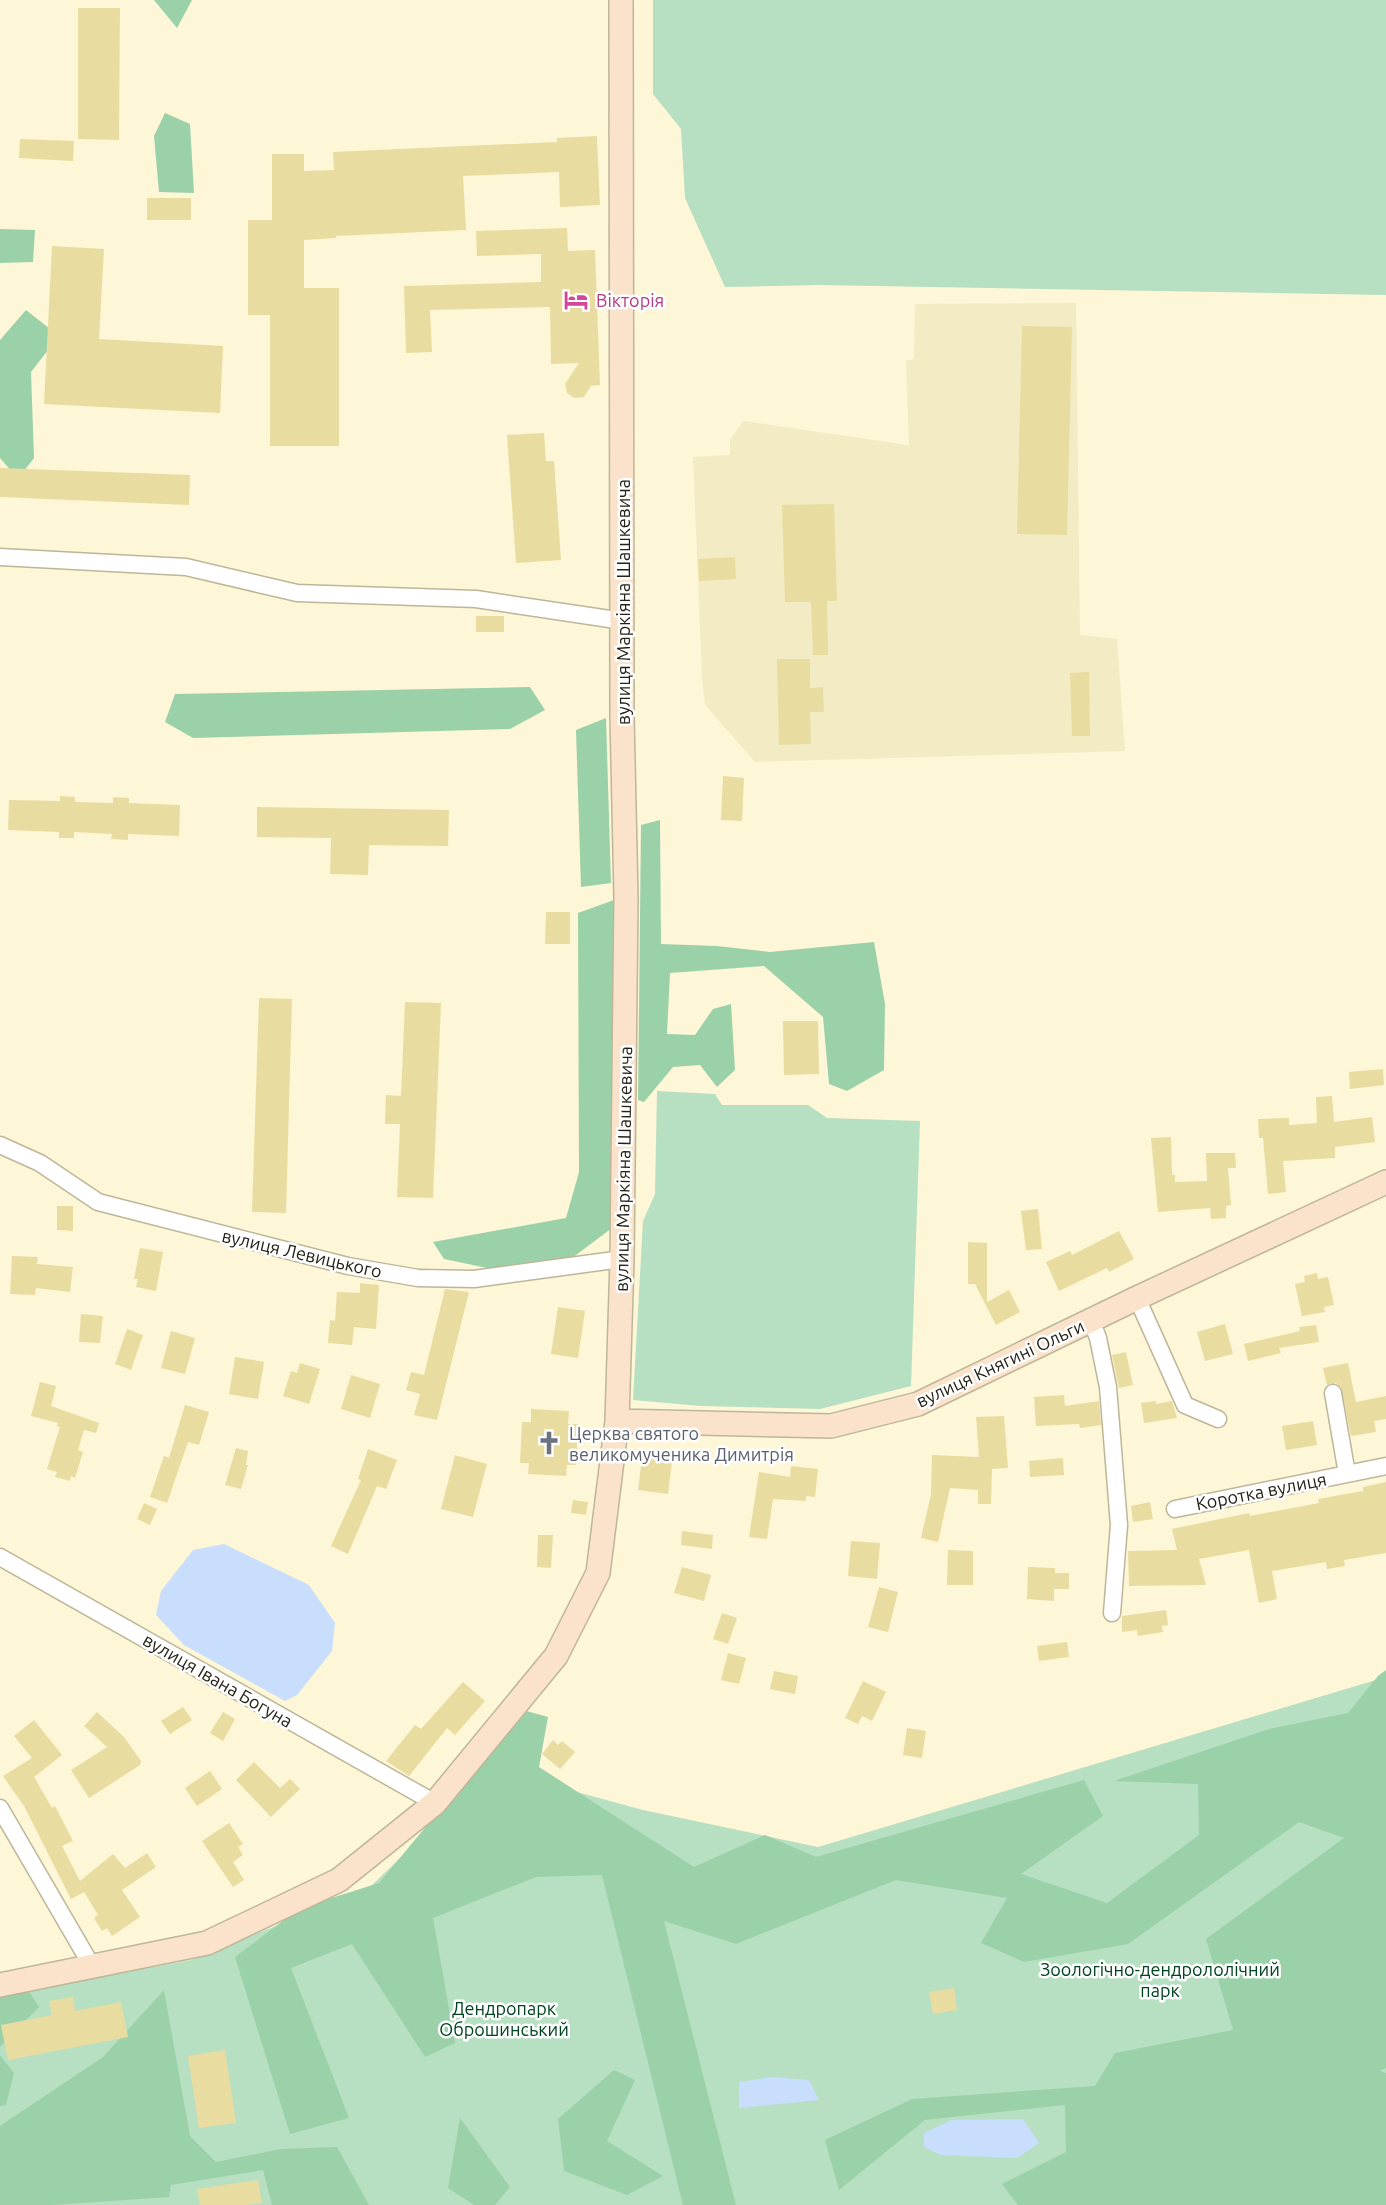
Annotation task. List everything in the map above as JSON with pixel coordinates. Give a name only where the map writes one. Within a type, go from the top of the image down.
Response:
[{"type":"street","name":"вулиця Маркіяна Шашкевича","points":[[0,1985],[207,1943],[339,1880],[435,1804],[556,1656],[598,1573],[617,1421],[622,1259],[626,898],[622,715],[621,0]]},
{"type":"street","points":[[0,557],[186,567],[297,593],[476,599],[623,621]]},
{"type":"street","name":"вулиця Левицького","points":[[0,1145],[40,1163],[98,1202],[348,1266],[418,1278],[474,1279],[622,1259]]},
{"type":"street","name":"вулиця Княгині Ольги","points":[[617,1421],[831,1426],[918,1404],[1386,1182]]},
{"type":"street","points":[[1138,1298],[1185,1405],[1218,1419]]},
{"type":"street","name":"вулиця Княгині Ольги","points":[[1091,1320],[1098,1338],[1108,1387],[1119,1525],[1112,1613]]},
{"type":"street","name":"Коротка вулиця","points":[[1333,1393],[1347,1474]]},
{"type":"street","name":"Коротка вулиця","points":[[1175,1509],[1386,1466]]},
{"type":"street","name":"вулиця Івана Богуна","points":[[0,1557],[435,1804]]},
{"type":"street","points":[[0,1808],[93,1968]]},
{"type":"shaded area","points":[[1076,303],[1080,635],[1117,639],[1125,751],[755,762],[705,705],[693,457],[730,455],[730,440],[743,421],[909,445],[906,361],[914,359],[915,304]]},
{"type":"green space","points":[[154,0],[192,0],[177,28]]},
{"type":"green space","points":[[653,0],[1386,0],[1386,295],[818,285],[725,287],[685,198],[681,129],[653,94]]},
{"type":"green space","points":[[165,113],[190,124],[194,193],[159,192],[154,136]]},
{"type":"green space","points":[[0,229],[35,230],[33,262],[0,263]]},
{"type":"green space","points":[[26,310],[59,336],[31,372],[34,458],[18,479],[0,458],[0,340]]},
{"type":"green space","points":[[530,687],[545,710],[510,729],[193,738],[165,722],[175,694]]},
{"type":"green space","points":[[606,718],[611,883],[581,887],[576,730]]},
{"type":"green space","points":[[660,820],[661,944],[717,946],[770,952],[874,942],[885,1004],[884,1070],[847,1091],[829,1084],[823,1017],[764,966],[670,973],[667,1034],[695,1035],[713,1009],[731,1004],[735,1070],[717,1087],[700,1065],[673,1067],[644,1102],[638,1100],[641,825]]},
{"type":"green space","points":[[614,900],[612,1228],[572,1258],[492,1269],[444,1259],[433,1242],[566,1218],[579,1172],[578,913]]},
{"type":"green space","points":[[657,1091],[715,1094],[722,1105],[808,1105],[827,1118],[920,1121],[911,1386],[820,1409],[701,1406],[633,1400],[643,1221],[655,1194]]},
{"type":"green space","points":[[1386,1670],[1386,2068],[1380,2071],[1386,2073],[1386,2205],[1018,2205],[1002,2184],[1066,2152],[1065,2105],[925,2120],[839,2190],[825,2140],[912,2099],[1095,2086],[1115,2053],[1233,2030],[1206,1939],[1344,1838],[1299,1822],[1128,1944],[1024,1962],[981,1943],[1007,1898],[896,1880],[736,1944],[664,1921],[736,2205],[683,2205],[602,1875],[536,1877],[433,1918],[455,2043],[425,2057],[352,1944],[291,1968],[349,2118],[290,2134],[235,1957],[300,1908],[379,1883],[523,1710],[548,1717],[539,1767],[694,1867],[765,1835],[816,1857],[1084,1780],[1103,1816],[1021,1874],[1107,1903],[1199,1835],[1198,1784],[1114,1781],[1269,1729],[1348,1713]]},
{"type":"green space","points":[[1386,1677],[1386,2205],[0,2205],[0,1996],[191,1960],[368,1889],[492,1769],[643,1810],[818,1847]]},
{"type":"green space","points":[[26,1987],[39,2007],[0,2047],[0,1992]]},
{"type":"green space","points":[[164,1990],[190,2136],[216,2162],[281,2149],[337,2147],[369,2205],[272,2205],[263,2170],[171,2185],[169,2197],[52,2205],[0,2205],[0,2126],[103,2057]]},
{"type":"green space","points":[[0,2055],[14,2073],[6,2105],[0,2106]]},
{"type":"green space","points":[[614,2070],[635,2080],[607,2141],[663,2176],[627,2195],[564,2171],[558,2119]]},
{"type":"green space","points":[[460,2118],[510,2187],[495,2205],[474,2205],[448,2188]]},
{"type":"water","points":[[224,1544],[309,1585],[335,1623],[332,1651],[297,1695],[285,1701],[184,1645],[156,1615],[161,1591],[193,1550]]},
{"type":"water","points":[[772,2077],[809,2080],[819,2100],[739,2108],[739,2082]]},
{"type":"water","points":[[1023,2119],[1039,2143],[1017,2158],[941,2155],[924,2147],[924,2133],[952,2120]]},
{"type":"building","points":[[78,8],[120,8],[119,140],[78,139]]},
{"type":"building","points":[[597,136],[600,205],[560,207],[559,172],[463,176],[466,230],[304,240],[304,288],[339,288],[339,446],[270,446],[270,315],[248,315],[248,220],[272,220],[272,154],[304,154],[304,171],[334,170],[333,152],[557,142],[557,138]]},
{"type":"building","points":[[20,139],[74,141],[73,161],[19,158]]},
{"type":"building","points":[[147,198],[191,198],[191,220],[147,220]]},
{"type":"building","points":[[567,228],[568,251],[595,250],[600,385],[591,386],[584,397],[574,398],[567,393],[565,384],[579,363],[551,364],[550,307],[430,310],[432,352],[406,353],[404,286],[541,282],[541,254],[477,256],[476,231]]},
{"type":"building","points":[[52,246],[104,249],[99,339],[223,346],[220,413],[44,404]]},
{"type":"building","points":[[1022,326],[1072,327],[1067,535],[1017,534]]},
{"type":"building","points":[[544,433],[546,461],[554,461],[561,560],[516,563],[507,435]]},
{"type":"building","points":[[0,468],[190,475],[189,505],[0,497]]},
{"type":"building","points":[[834,504],[837,601],[827,601],[828,655],[813,655],[811,602],[785,602],[782,505]]},
{"type":"building","points":[[735,557],[736,579],[699,581],[698,559]]},
{"type":"building","points":[[476,616],[504,616],[504,632],[476,632]]},
{"type":"building","points":[[777,659],[810,659],[810,688],[823,687],[824,712],[810,712],[811,744],[779,745]]},
{"type":"building","points":[[1089,672],[1090,736],[1072,736],[1070,673]]},
{"type":"building","points":[[723,776],[744,778],[742,821],[721,820]]},
{"type":"building","points":[[60,796],[75,797],[75,802],[113,803],[113,797],[129,798],[129,803],[180,805],[179,836],[128,834],[128,840],[111,839],[112,834],[74,832],[74,838],[59,838],[59,832],[8,830],[9,800],[60,801]]},
{"type":"building","points":[[257,807],[449,810],[448,846],[369,845],[368,875],[330,874],[331,838],[257,837]]},
{"type":"building","points":[[546,912],[570,912],[570,944],[545,944]]},
{"type":"building","points":[[259,998],[292,999],[286,1213],[252,1212]]},
{"type":"building","points":[[405,1002],[441,1003],[433,1198],[397,1197],[400,1124],[385,1124],[386,1095],[401,1096]]},
{"type":"building","points":[[783,1021],[818,1021],[819,1074],[784,1075]]},
{"type":"building","points":[[1383,1069],[1384,1085],[1350,1089],[1349,1072]]},
{"type":"building","points":[[1332,1096],[1334,1122],[1372,1117],[1375,1142],[1335,1147],[1335,1158],[1283,1161],[1286,1192],[1268,1194],[1263,1138],[1259,1138],[1258,1119],[1289,1118],[1289,1125],[1317,1123],[1316,1097]]},
{"type":"building","points":[[1171,1137],[1172,1175],[1175,1175],[1175,1182],[1207,1181],[1206,1153],[1235,1153],[1236,1168],[1228,1168],[1231,1205],[1226,1206],[1226,1218],[1211,1219],[1210,1208],[1158,1212],[1151,1138]]},
{"type":"building","points":[[57,1206],[73,1206],[73,1231],[57,1230]]},
{"type":"building","points":[[1038,1209],[1042,1249],[1026,1250],[1021,1211]]},
{"type":"building","points":[[1119,1231],[1134,1259],[1109,1272],[1107,1268],[1059,1291],[1046,1262],[1070,1251],[1072,1255]]},
{"type":"building","points":[[968,1242],[987,1243],[987,1302],[1009,1290],[1020,1312],[996,1325],[975,1284],[968,1284]]},
{"type":"building","points":[[140,1248],[163,1252],[156,1291],[136,1287],[138,1279],[134,1279]]},
{"type":"building","points":[[12,1256],[38,1257],[37,1264],[73,1267],[70,1292],[36,1288],[35,1295],[10,1294]]},
{"type":"building","points":[[1317,1273],[1318,1279],[1328,1277],[1334,1305],[1324,1307],[1325,1312],[1302,1316],[1295,1284],[1305,1282],[1304,1276]]},
{"type":"building","points":[[360,1283],[379,1285],[376,1329],[354,1327],[352,1345],[328,1343],[330,1320],[335,1321],[337,1292],[360,1293]]},
{"type":"building","points":[[445,1289],[469,1292],[437,1420],[414,1415],[420,1394],[406,1390],[411,1372],[424,1375]]},
{"type":"building","points":[[558,1307],[585,1311],[578,1358],[551,1354]]},
{"type":"building","points":[[81,1314],[103,1316],[100,1343],[79,1342]]},
{"type":"building","points":[[1225,1324],[1233,1354],[1205,1361],[1197,1332]]},
{"type":"building","points":[[1316,1325],[1319,1342],[1279,1348],[1281,1353],[1248,1361],[1244,1344],[1300,1331],[1299,1327]]},
{"type":"building","points":[[127,1329],[143,1335],[131,1370],[115,1364]]},
{"type":"building","points":[[171,1331],[195,1338],[185,1374],[161,1368]]},
{"type":"building","points":[[1126,1352],[1133,1385],[1119,1388],[1112,1355]]},
{"type":"building","points":[[235,1357],[264,1362],[258,1399],[229,1394]]},
{"type":"building","points":[[300,1363],[320,1369],[309,1404],[283,1396],[291,1371],[297,1373]]},
{"type":"building","points":[[1348,1363],[1356,1402],[1386,1396],[1386,1419],[1374,1421],[1376,1432],[1351,1436],[1341,1387],[1336,1383],[1327,1385],[1323,1368]]},
{"type":"building","points":[[351,1375],[380,1384],[370,1418],[341,1409]]},
{"type":"building","points":[[40,1382],[56,1386],[51,1406],[99,1423],[96,1433],[84,1430],[78,1450],[83,1452],[75,1478],[71,1476],[70,1481],[55,1477],[57,1472],[47,1469],[60,1427],[57,1426],[58,1423],[31,1416]]},
{"type":"building","points":[[1064,1395],[1065,1406],[1099,1401],[1101,1425],[1080,1428],[1079,1424],[1036,1426],[1034,1397]]},
{"type":"building","points":[[1156,1401],[1156,1404],[1172,1401],[1177,1418],[1144,1423],[1141,1403]]},
{"type":"building","points":[[185,1405],[209,1412],[199,1445],[188,1442],[167,1503],[150,1497],[164,1456],[169,1458]]},
{"type":"building","name":"Церква святого великомученика Димитрія","points":[[531,1409],[569,1411],[568,1424],[578,1424],[576,1465],[567,1465],[566,1476],[528,1474],[529,1463],[520,1463],[522,1422],[531,1422]]},
{"type":"building","points":[[1004,1416],[1008,1468],[992,1469],[991,1504],[978,1504],[978,1490],[950,1488],[938,1542],[921,1538],[931,1494],[932,1455],[979,1457],[976,1417]]},
{"type":"building","points":[[1313,1421],[1317,1445],[1286,1450],[1282,1426]]},
{"type":"building","points":[[236,1448],[248,1451],[248,1465],[241,1489],[225,1485]]},
{"type":"building","points":[[368,1449],[397,1460],[386,1489],[377,1486],[348,1554],[331,1546],[361,1480],[358,1479]]},
{"type":"building","points":[[643,1450],[673,1454],[668,1494],[638,1490]]},
{"type":"building","points":[[455,1455],[487,1464],[473,1517],[441,1509]]},
{"type":"building","points":[[1063,1458],[1064,1475],[1030,1477],[1029,1461]]},
{"type":"building","points":[[791,1466],[818,1469],[815,1497],[806,1496],[806,1501],[773,1499],[767,1539],[749,1537],[759,1472],[790,1477]]},
{"type":"building","points":[[1386,1482],[1386,1553],[1344,1560],[1345,1566],[1327,1569],[1326,1562],[1272,1571],[1277,1599],[1259,1603],[1249,1550],[1199,1559],[1206,1585],[1129,1586],[1128,1551],[1177,1550],[1172,1529],[1249,1513],[1250,1516],[1319,1503],[1318,1499],[1363,1491],[1363,1487]]},
{"type":"building","points":[[573,1500],[588,1502],[586,1515],[571,1513]]},
{"type":"building","points":[[1150,1502],[1153,1519],[1133,1522],[1131,1506]]},
{"type":"building","points":[[144,1503],[157,1509],[150,1525],[137,1519]]},
{"type":"building","points":[[682,1531],[713,1535],[712,1549],[681,1545]]},
{"type":"building","points":[[538,1535],[553,1535],[551,1568],[537,1567]]},
{"type":"building","points":[[851,1541],[880,1543],[877,1579],[848,1576]]},
{"type":"building","points":[[948,1550],[973,1551],[973,1585],[947,1585]]},
{"type":"building","points":[[682,1567],[711,1575],[704,1601],[674,1593]]},
{"type":"building","points":[[1028,1567],[1055,1568],[1055,1573],[1069,1573],[1069,1589],[1054,1589],[1054,1601],[1027,1599]]},
{"type":"building","points":[[879,1587],[898,1592],[888,1632],[868,1627]]},
{"type":"building","points":[[1166,1610],[1168,1625],[1162,1626],[1163,1632],[1138,1636],[1137,1630],[1122,1632],[1122,1616]]},
{"type":"building","points":[[722,1613],[737,1618],[728,1644],[713,1639]]},
{"type":"building","points":[[1067,1642],[1069,1657],[1039,1661],[1037,1646]]},
{"type":"building","points":[[728,1653],[746,1658],[739,1684],[721,1680]]},
{"type":"building","points":[[774,1671],[798,1676],[795,1694],[770,1689]]},
{"type":"building","points":[[863,1681],[886,1692],[872,1721],[862,1716],[858,1724],[845,1718]]},
{"type":"building","points":[[463,1682],[485,1701],[455,1735],[447,1728],[409,1776],[386,1761],[415,1725],[421,1729]]},
{"type":"building","points":[[183,1707],[192,1720],[170,1734],[161,1721]]},
{"type":"building","points":[[97,1712],[124,1737],[141,1761],[140,1765],[89,1798],[71,1770],[107,1747],[84,1726]]},
{"type":"building","points":[[223,1712],[235,1719],[223,1741],[210,1733]]},
{"type":"building","points":[[34,1720],[62,1755],[34,1777],[52,1808],[55,1806],[73,1841],[62,1846],[80,1881],[113,1854],[125,1868],[147,1853],[156,1867],[122,1890],[140,1917],[112,1936],[107,1928],[102,1931],[94,1918],[98,1915],[84,1892],[71,1899],[24,1806],[3,1776],[32,1758],[14,1736]]},
{"type":"building","points":[[907,1728],[926,1731],[922,1758],[903,1755]]},
{"type":"building","points":[[553,1740],[558,1745],[562,1741],[575,1752],[560,1769],[542,1754]]},
{"type":"building","points":[[254,1762],[280,1788],[290,1779],[300,1789],[271,1817],[236,1780]]},
{"type":"building","points":[[210,1771],[222,1789],[197,1806],[185,1788]]},
{"type":"building","points":[[229,1823],[243,1844],[238,1847],[243,1855],[233,1862],[244,1880],[233,1887],[202,1841]]},
{"type":"building","points":[[954,1988],[957,2010],[933,2014],[929,1992]]},
{"type":"building","points":[[73,1997],[75,2011],[121,2002],[128,2037],[8,2060],[1,2025],[52,2015],[49,2001]]},
{"type":"building","points":[[225,2050],[236,2123],[199,2128],[188,2056]]},
{"type":"building","points":[[258,2180],[262,2203],[200,2205],[197,2189]]},
{"type":"place","name":"Вікторія","points":[[576,300]]},
{"type":"place","name":"Церква святого великомученика Димитрія","points":[[549,1443]]},
{"type":"park label","name":"Зоологічно-дендрололічний парк","points":[[1160,1979]]},
{"type":"park label","name":"Дендропарк Оброшинський","points":[[504,2018]]}]
